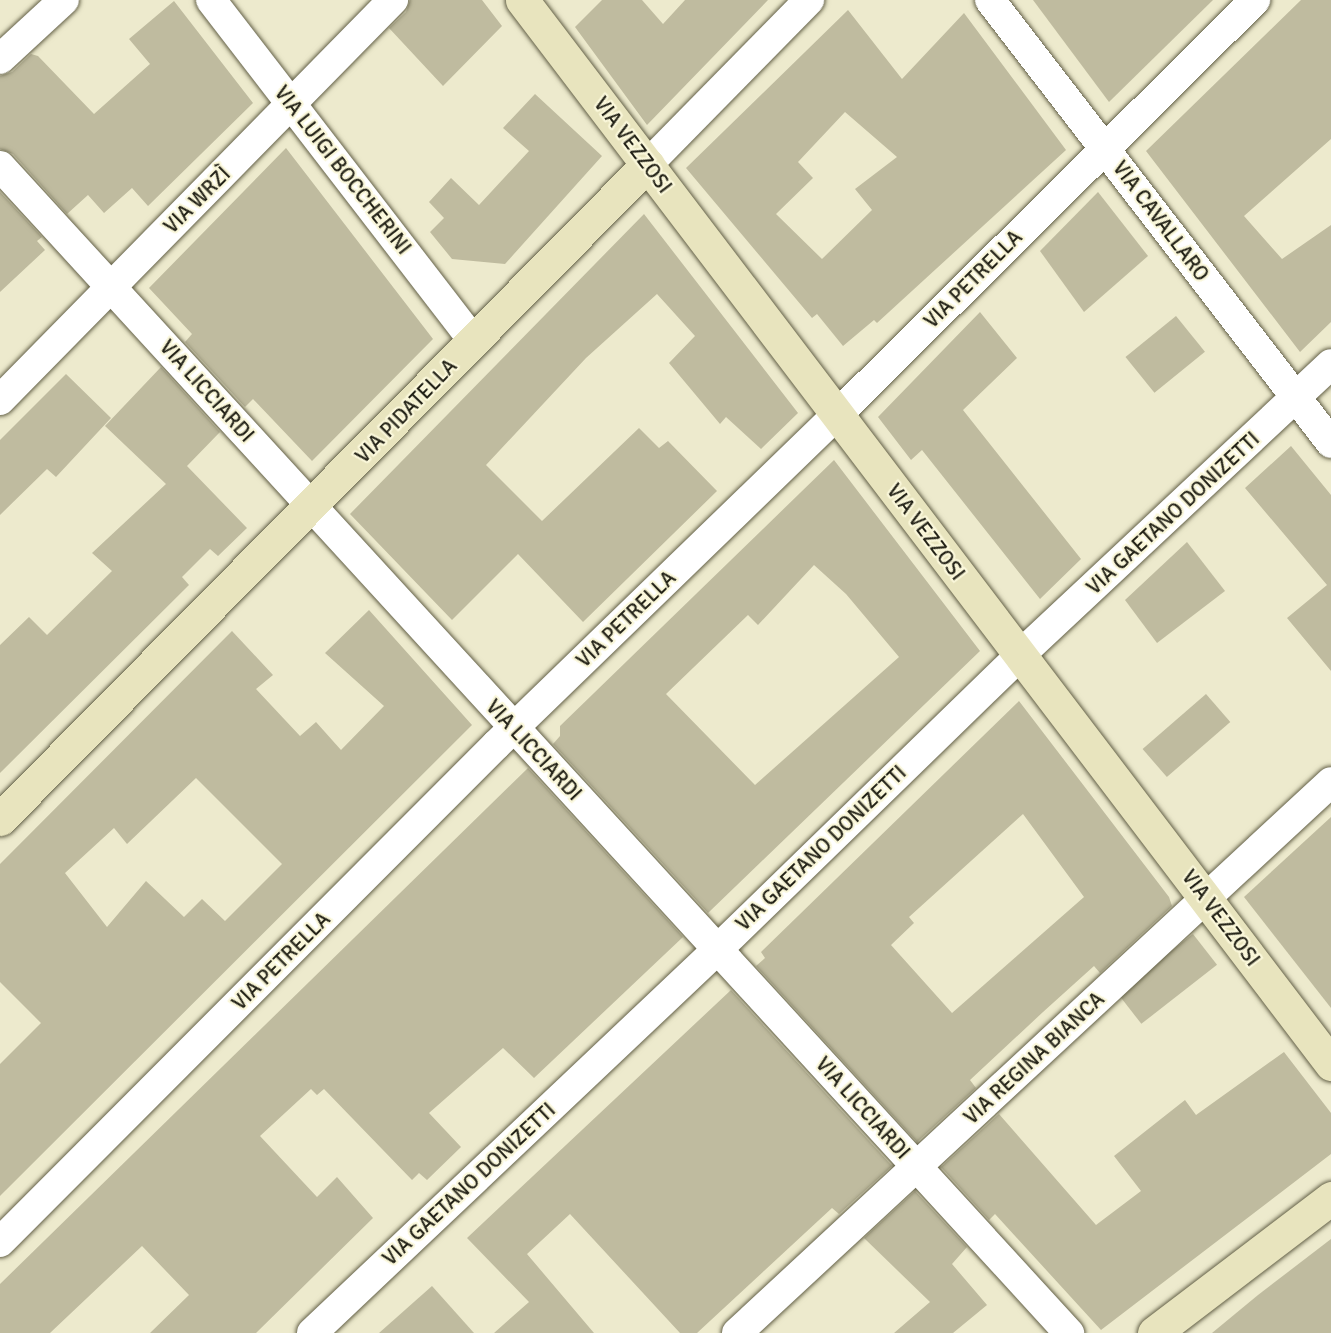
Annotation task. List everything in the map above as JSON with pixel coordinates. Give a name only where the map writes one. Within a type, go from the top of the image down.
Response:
[{"type":"street","points":[[0,59],[64,0]]},
{"type":"street","name":"VIA LUIGI BOCCHERINI","points":[[211,0],[474,341]]},
{"type":"street","name":"VIA WRZÌ","points":[[0,400],[393,0]]},
{"type":"street","name":"VIA VEZZOSI","points":[[522,0],[838,414],[1019,656],[1206,897],[1331,1065]]},
{"type":"street","name":"VIA PIDATELLA","points":[[0,819],[312,507],[809,0]]},
{"type":"street","name":"VIA CAVALLARO","points":[[990,0],[1331,443]]},
{"type":"street","name":"VIA PETRELLA","points":[[0,1242],[513,729],[838,414],[1104,147],[1255,0]]},
{"type":"street","name":"VIA LICCIARDI","points":[[0,166],[113,286],[513,729],[719,948],[916,1168],[1069,1333]]},
{"type":"street","name":"VIA GAETANO DONIZETTI","points":[[312,1333],[719,948],[1019,656],[1331,364]]},
{"type":"street","name":"VIA REGINA BIANCA","points":[[737,1333],[1331,782]]},
{"type":"street","points":[[1154,1333],[1331,1198]]},
{"type":"building","points":[[410,0],[482,0],[502,26],[443,86],[389,28],[406,12]]},
{"type":"building","points":[[602,0],[642,0],[663,24],[685,0],[768,0],[647,125],[575,27]]},
{"type":"building","points":[[1033,0],[1213,0],[1109,102]]},
{"type":"building","points":[[1301,0],[1331,0],[1331,139],[1244,216],[1282,259],[1331,225],[1331,322],[1300,352],[1146,151]]},
{"type":"building","points":[[174,1],[253,103],[148,206],[132,188],[104,213],[88,195],[67,214],[13,154],[0,149],[0,76],[12,72],[31,54],[38,56],[94,114],[150,64],[129,39]]},
{"type":"building","points":[[848,10],[902,79],[964,13],[1066,150],[877,323],[874,320],[843,346],[817,314],[812,318],[686,168]],"holes":[[[845,112],[897,157],[855,189],[872,210],[822,259],[776,214],[813,178],[798,162]]]},
{"type":"building","points":[[535,94],[602,156],[505,264],[452,259],[430,232],[444,218],[429,202],[451,178],[479,205],[529,151],[503,128]]},
{"type":"building","points":[[286,148],[433,339],[312,461],[253,399],[245,407],[185,342],[192,334],[149,288]]},
{"type":"building","points":[[0,192],[42,237],[37,241],[45,250],[0,292]]},
{"type":"building","points":[[1098,192],[1148,256],[1084,312],[1040,251]]},
{"type":"building","points":[[644,214],[798,413],[761,449],[726,417],[720,424],[669,363],[695,336],[657,294],[586,358],[486,465],[542,521],[639,428],[659,448],[668,441],[717,491],[583,622],[518,554],[452,620],[350,514]]},
{"type":"building","points":[[980,312],[1017,358],[963,410],[1081,559],[1040,599],[922,450],[911,460],[878,417]]},
{"type":"building","points":[[1176,316],[1205,352],[1154,393],[1125,357]]},
{"type":"building","points":[[161,367],[220,432],[187,466],[247,528],[218,556],[210,549],[182,577],[189,585],[0,773],[0,645],[29,617],[47,635],[112,571],[92,553],[166,484],[105,426]]},
{"type":"building","points":[[66,374],[111,418],[56,477],[47,469],[0,515],[0,440]]},
{"type":"building","points":[[1291,446],[1331,495],[1331,671],[1287,618],[1327,585],[1245,488]]},
{"type":"building","points":[[834,460],[980,651],[708,913],[553,744],[560,736],[560,726]],"holes":[[[814,565],[846,594],[899,657],[755,785],[666,694],[748,615],[758,625]]]},
{"type":"building","points":[[1187,542],[1225,591],[1157,643],[1125,600]]},
{"type":"building","points":[[369,610],[472,725],[0,1196],[0,1064],[41,1023],[0,982],[0,864],[232,631],[273,675],[256,689],[300,736],[316,722],[341,750],[384,706],[325,653]],"holes":[[[196,778],[282,864],[225,921],[202,899],[184,917],[146,881],[107,927],[65,873],[114,828],[127,844]]]},
{"type":"building","points":[[1206,694],[1230,722],[1167,777],[1143,749]]},
{"type":"building","points":[[1019,701],[1169,897],[1172,906],[1100,973],[1094,966],[1043,1012],[970,1080],[976,1088],[917,1142],[756,966],[765,958],[761,952]],"holes":[[[1023,814],[1084,897],[952,1013],[891,945],[914,923],[909,917]]]},
{"type":"building","points":[[528,768],[683,937],[534,1078],[503,1048],[429,1113],[461,1147],[427,1180],[419,1173],[412,1180],[324,1089],[317,1095],[311,1089],[260,1136],[317,1197],[337,1177],[373,1218],[256,1333],[150,1333],[189,1295],[142,1246],[50,1333],[0,1333],[0,1284]]},
{"type":"building","points":[[1331,817],[1331,1008],[1244,897]]},
{"type":"building","points":[[1193,934],[1217,965],[1141,1024],[1117,993]]},
{"type":"building","points":[[731,990],[892,1166],[839,1214],[832,1208],[697,1333],[680,1333],[570,1214],[527,1254],[594,1333],[494,1333],[529,1302],[467,1238]]},
{"type":"building","points":[[1284,1052],[1331,1113],[1331,1154],[1101,1330],[995,1214],[989,1220],[941,1167],[999,1114],[1096,1225],[1141,1191],[1114,1156],[1185,1100],[1196,1115]]},
{"type":"building","points":[[915,1191],[967,1247],[952,1264],[987,1305],[953,1333],[894,1333],[930,1302],[864,1238]]},
{"type":"building","points":[[1331,1239],[1331,1333],[1212,1333],[1258,1295]]},
{"type":"building","points":[[432,1286],[474,1333],[379,1333]]}]
